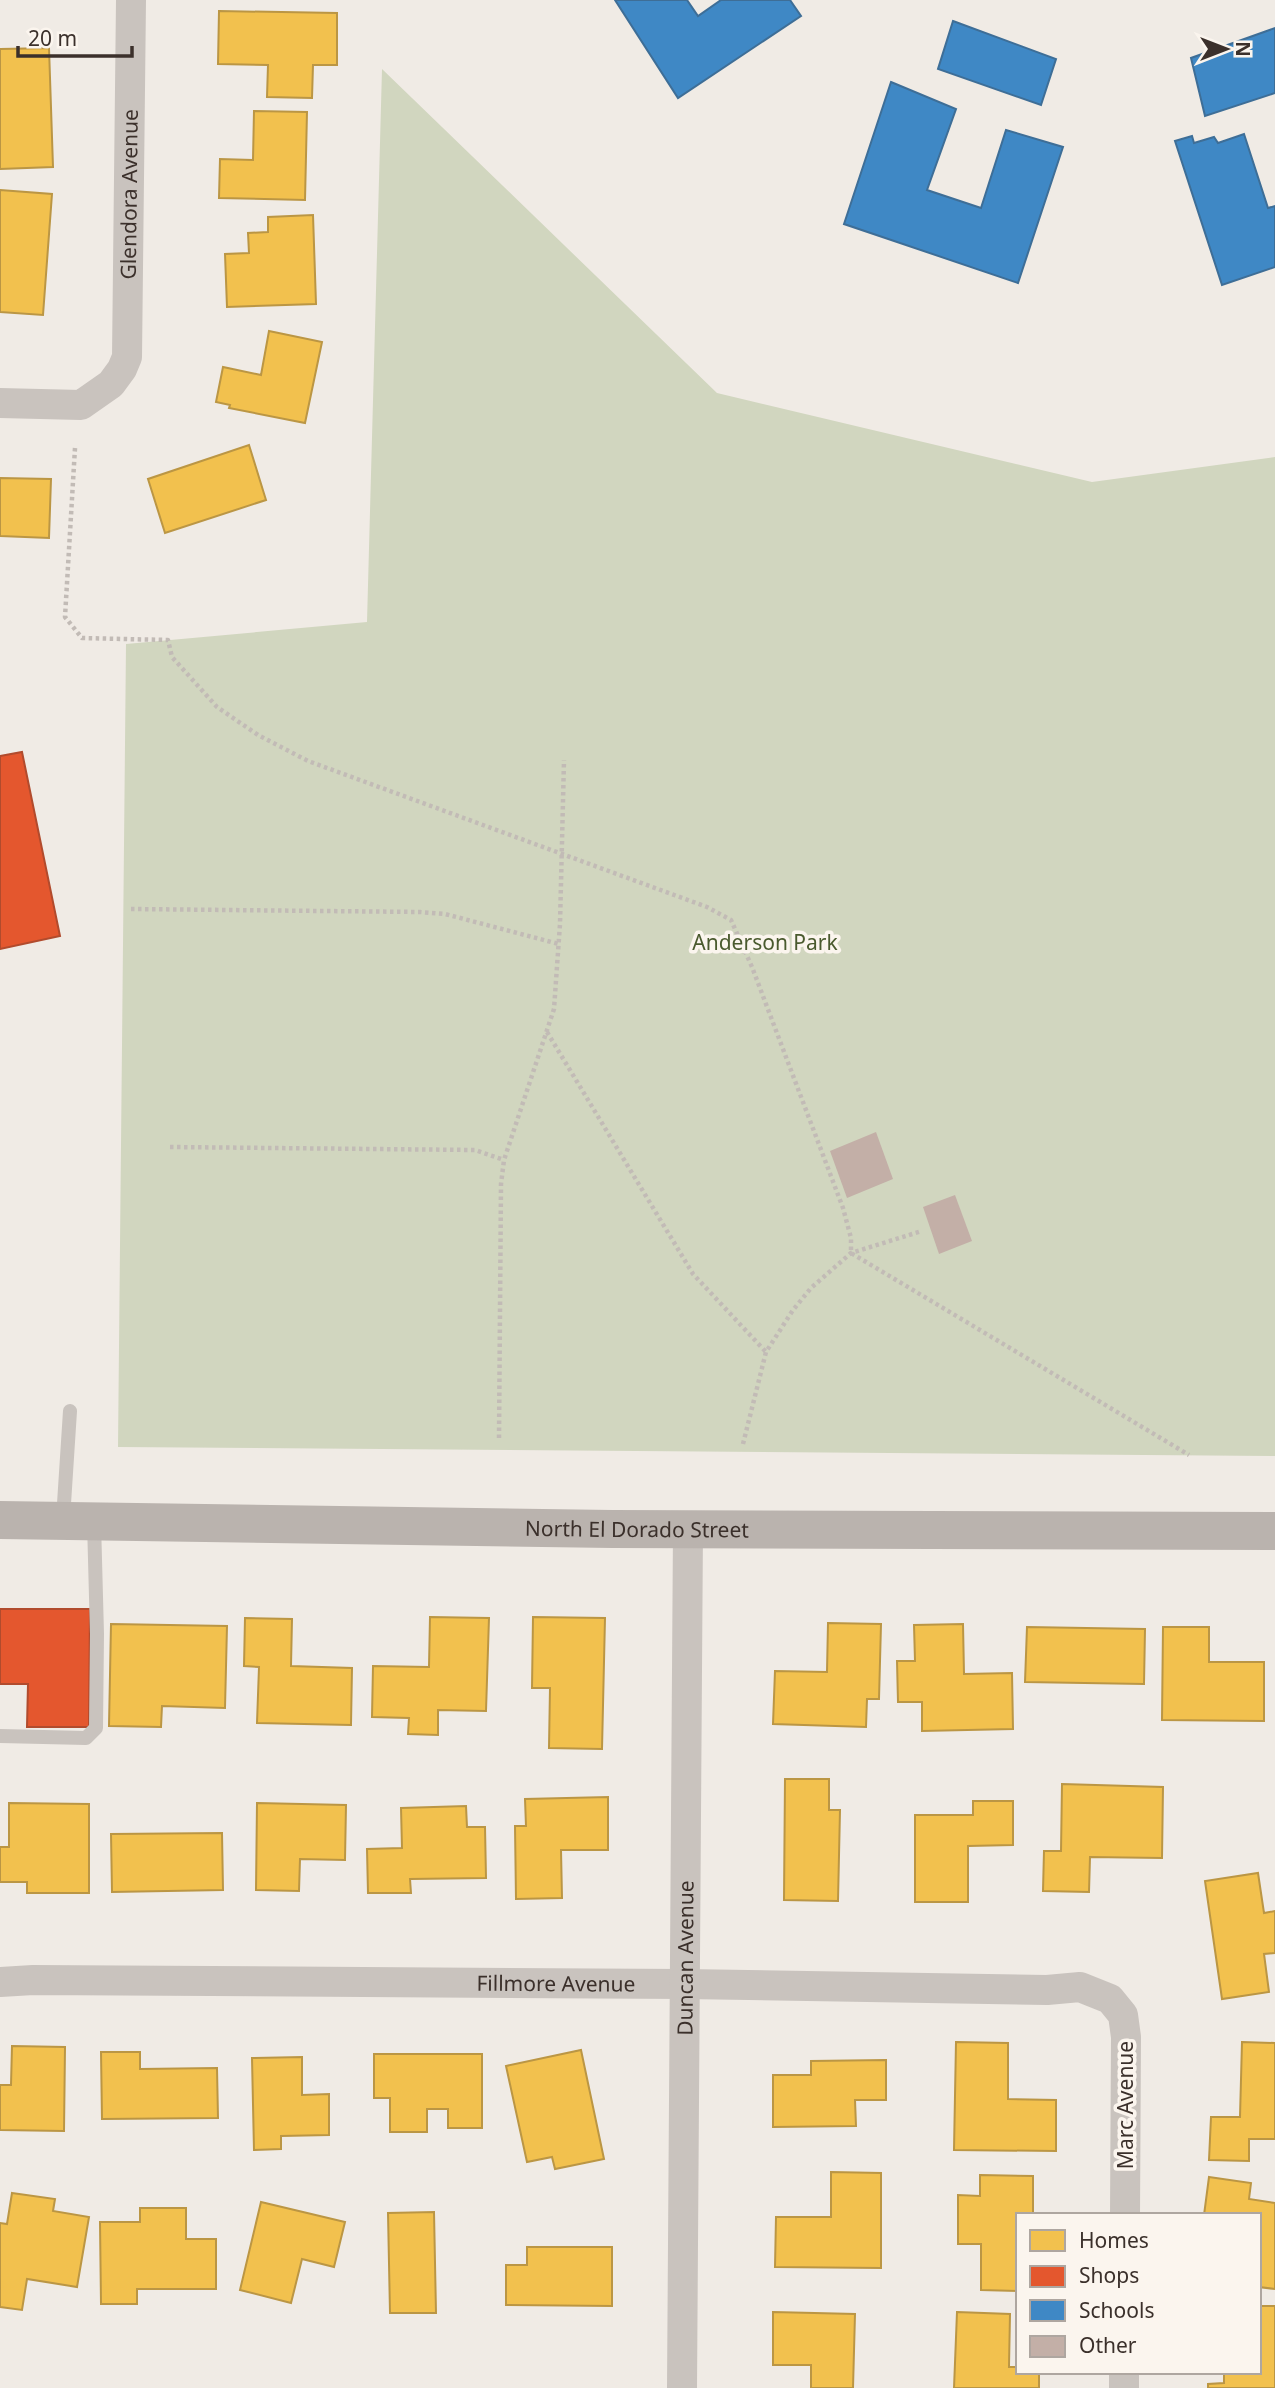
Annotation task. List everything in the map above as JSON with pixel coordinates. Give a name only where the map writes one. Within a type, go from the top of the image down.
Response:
[{"type":"main road","name":"North El Dorado Street","points":[[0,1520],[1275,1531]]},
{"type":"street","name":"Glendora Avenue","points":[[0,403],[81,405],[111,384],[127,357],[131,0]]},
{"type":"street","name":"Duncan Avenue","points":[[682,2388],[688,1528]]},
{"type":"street","name":"Fillmore Avenue","points":[[0,1982],[685,1984],[1047,1990],[1080,1987],[1110,1999]]},
{"type":"street","name":"Marc Avenue","points":[[1110,1999],[1122,2015],[1126,2037],[1125,2213]]},
{"type":"lane","points":[[0,1736],[86,1738],[96,1728],[97,1634],[78,1521],[70,1410]]},
{"type":"path","points":[[75,448],[65,617],[82,638],[168,640],[172,657],[217,707],[258,735],[308,761],[707,907],[731,920],[757,980],[843,1208],[851,1238],[851,1252]]},
{"type":"path","points":[[499,1438],[501,1184],[504,1160],[554,1009],[559,944],[564,760]]},
{"type":"path","points":[[131,909],[420,912],[444,914],[559,944]]},
{"type":"path","points":[[547,1031],[694,1275],[766,1352]]},
{"type":"path","points":[[170,1147],[475,1150],[504,1160]]},
{"type":"path","points":[[743,1444],[766,1352],[811,1288],[851,1252],[922,1231]]},
{"type":"path","points":[[851,1252],[1189,1455]]},
{"type":"green space","name":"Anderson Park","points":[[382,69],[717,393],[1092,482],[1275,457],[1275,1456],[118,1447],[126,644],[367,622]]},
{"type":"building: Homes","points":[[219,11],[337,13],[337,65],[313,65],[312,98],[267,97],[268,65],[218,64]]},
{"type":"building: Homes","points":[[49,48],[53,167],[0,169],[0,49]]},
{"type":"building: Homes","points":[[254,111],[307,112],[305,200],[219,198],[220,159],[253,160]]},
{"type":"building: Homes","points":[[0,190],[52,194],[43,315],[0,312]]},
{"type":"building: Homes","points":[[313,215],[316,304],[227,307],[225,254],[249,253],[248,233],[268,232],[268,217]]},
{"type":"building: Homes","points":[[269,331],[322,342],[305,423],[229,408],[230,405],[216,402],[223,367],[261,375]]},
{"type":"building: Homes","points":[[249,445],[266,500],[165,533],[148,479]]},
{"type":"building: Homes","points":[[0,478],[51,479],[49,538],[0,536]]},
{"type":"building: Homes","points":[[430,1617],[489,1618],[486,1711],[438,1710],[438,1735],[408,1734],[409,1718],[372,1717],[373,1666],[429,1667]]},
{"type":"building: Homes","points":[[533,1617],[605,1618],[602,1749],[549,1748],[550,1688],[532,1688]]},
{"type":"building: Homes","points":[[245,1618],[292,1619],[291,1666],[352,1668],[351,1725],[257,1723],[259,1667],[244,1666]]},
{"type":"building: Homes","points":[[828,1623],[881,1624],[879,1699],[867,1699],[866,1727],[773,1724],[775,1671],[827,1672]]},
{"type":"building: Homes","points":[[111,1624],[227,1626],[225,1708],[162,1706],[161,1727],[109,1726]]},
{"type":"building: Homes","points":[[963,1624],[964,1674],[1012,1673],[1013,1729],[922,1731],[922,1702],[898,1702],[897,1661],[915,1661],[914,1625]]},
{"type":"building: Homes","points":[[1027,1627],[1145,1629],[1144,1684],[1025,1682]]},
{"type":"building: Homes","points":[[1163,1627],[1209,1627],[1209,1662],[1264,1662],[1264,1721],[1162,1720]]},
{"type":"building: Homes","points":[[785,1779],[829,1779],[829,1810],[840,1810],[838,1901],[784,1900]]},
{"type":"building: Homes","points":[[1062,1784],[1163,1787],[1162,1858],[1090,1857],[1089,1892],[1043,1891],[1044,1851],[1061,1851]]},
{"type":"building: Homes","points":[[608,1797],[608,1850],[561,1850],[562,1898],[516,1899],[515,1826],[526,1826],[525,1799]]},
{"type":"building: Homes","points":[[973,1801],[1013,1801],[1013,1845],[968,1846],[968,1902],[915,1902],[915,1815],[973,1815]]},
{"type":"building: Homes","points":[[9,1803],[89,1804],[89,1893],[27,1893],[27,1882],[0,1882],[0,1847],[9,1847]]},
{"type":"building: Homes","points":[[257,1803],[346,1805],[345,1860],[300,1859],[299,1891],[256,1890]]},
{"type":"building: Homes","points":[[466,1806],[467,1827],[485,1827],[486,1878],[410,1879],[411,1893],[368,1893],[367,1849],[402,1848],[401,1808]]},
{"type":"building: Homes","points":[[222,1833],[223,1890],[112,1892],[111,1834]]},
{"type":"building: Homes","points":[[1258,1873],[1264,1913],[1275,1911],[1275,1953],[1264,1954],[1269,1992],[1222,1999],[1205,1881]]},
{"type":"building: Homes","points":[[956,2042],[1008,2043],[1008,2099],[1056,2100],[1056,2151],[954,2150]]},
{"type":"building: Homes","points":[[1242,2042],[1275,2043],[1275,2139],[1249,2139],[1249,2161],[1209,2160],[1211,2117],[1240,2117]]},
{"type":"building: Homes","points":[[12,2046],[65,2047],[64,2131],[0,2130],[0,2085],[11,2085]]},
{"type":"building: Homes","points":[[581,2050],[604,2159],[555,2169],[552,2157],[527,2162],[506,2066]]},
{"type":"building: Homes","points":[[101,2052],[140,2052],[140,2069],[217,2068],[218,2118],[102,2119]]},
{"type":"building: Homes","points":[[374,2054],[482,2054],[482,2128],[448,2128],[448,2109],[427,2109],[427,2132],[390,2132],[390,2098],[374,2098]]},
{"type":"building: Homes","points":[[302,2057],[302,2095],[329,2094],[329,2135],[281,2136],[281,2149],[254,2150],[252,2058]]},
{"type":"building: Homes","points":[[886,2060],[886,2100],[855,2100],[856,2126],[773,2127],[773,2075],[811,2075],[811,2061]]},
{"type":"building: Homes","points":[[831,2172],[881,2173],[881,2268],[775,2267],[776,2217],[831,2217]]},
{"type":"building: Homes","points":[[980,2175],[1033,2176],[1033,2213],[1016,2213],[1016,2291],[981,2290],[981,2244],[958,2244],[958,2195],[980,2196]]},
{"type":"building: Homes","points":[[1209,2177],[1251,2183],[1249,2199],[1275,2203],[1275,2289],[1261,2287],[1261,2213],[1204,2213]]},
{"type":"building: Homes","points":[[12,2193],[55,2199],[53,2211],[89,2217],[77,2287],[27,2279],[22,2310],[0,2307],[0,2223],[7,2224]]},
{"type":"building: Homes","points":[[261,2202],[345,2222],[334,2267],[302,2259],[291,2303],[240,2290]]},
{"type":"building: Homes","points":[[140,2208],[186,2208],[186,2239],[216,2239],[216,2289],[137,2289],[137,2304],[101,2304],[100,2222],[140,2222]]},
{"type":"building: Homes","points":[[434,2212],[436,2313],[390,2313],[388,2213]]},
{"type":"building: Homes","points":[[527,2247],[612,2247],[612,2306],[506,2305],[506,2265],[527,2265]]},
{"type":"building: Homes","points":[[1261,2306],[1275,2306],[1275,2388],[1208,2388],[1208,2384],[1224,2383],[1224,2374],[1261,2374]]},
{"type":"building: Homes","points":[[773,2312],[855,2314],[853,2388],[811,2388],[811,2365],[773,2365]]},
{"type":"building: Homes","points":[[957,2312],[1010,2314],[1009,2367],[1016,2367],[1016,2374],[1039,2374],[1039,2388],[954,2388]]},
{"type":"building: Shops","points":[[22,752],[60,936],[0,949],[0,756]]},
{"type":"building: Shops","points":[[0,1609],[90,1609],[89,1727],[27,1727],[28,1684],[0,1684]]},
{"type":"building: Schools","points":[[615,0],[687,0],[698,16],[721,0],[790,0],[801,16],[678,98]]},
{"type":"building: Schools","points":[[953,21],[1056,59],[1041,105],[938,69]]},
{"type":"building: Schools","points":[[1275,28],[1275,93],[1205,116],[1191,58]]},
{"type":"building: Schools","points":[[891,82],[956,109],[927,190],[981,208],[1006,130],[1063,147],[1018,283],[844,224]]},
{"type":"building: Schools","points":[[1244,134],[1268,208],[1275,206],[1275,267],[1222,285],[1175,141],[1192,136],[1194,143],[1214,137],[1218,143]]},
{"type":"building: Other","points":[[876,1132],[893,1179],[847,1198],[830,1151]]},
{"type":"building: Other","points":[[955,1195],[972,1241],[939,1254],[923,1207]]}]
